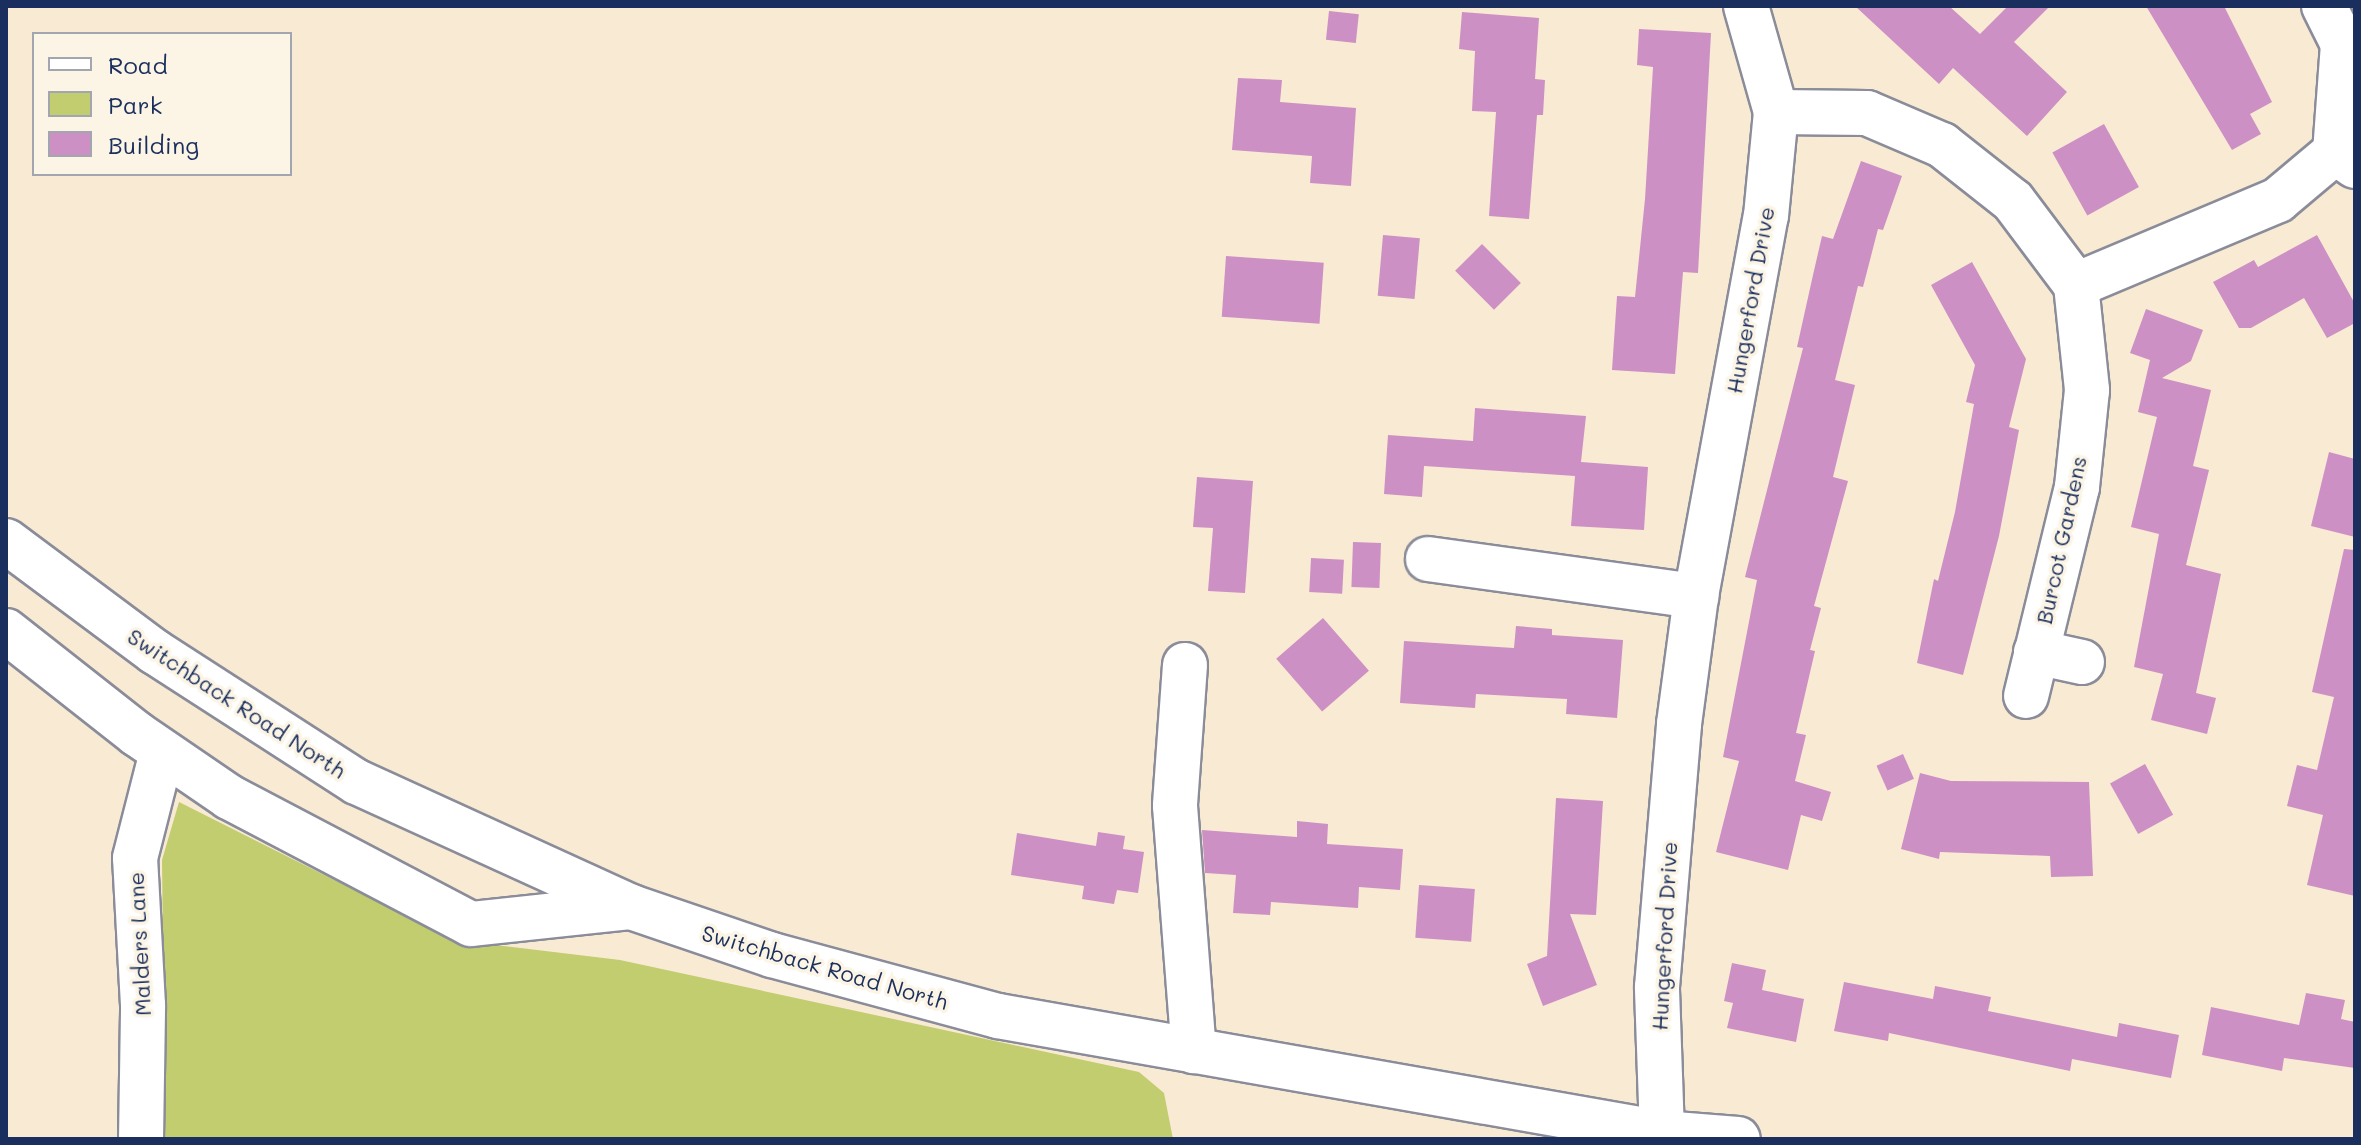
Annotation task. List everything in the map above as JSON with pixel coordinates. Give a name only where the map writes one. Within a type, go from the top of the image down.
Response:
[{"type":"street","name":"Hungerford Drive","points":[[1662,1133],[1657,987],[1679,724],[1696,596],[1766,216],[1776,112],[1746,6]]},
{"type":"street","points":[[1776,112],[1867,113],[1942,145],[2013,201],[2076,285],[2278,200],[2345,159],[2343,44],[2324,6]]},
{"type":"street","name":"Burcot Gardens","points":[[2026,696],[2077,487],[2087,390],[2076,285]]},
{"type":"street","name":"Switchback Road North","points":[[6,541],[155,652],[357,782],[631,907],[772,955],[998,1016],[1662,1133],[1738,1139]]},
{"type":"street","points":[[1428,559],[1696,596]]},
{"type":"street","points":[[6,631],[162,752],[229,797],[471,924],[631,907]]},
{"type":"street","name":"Burcot Gardens","points":[[2036,652],[2082,662]]},
{"type":"street","points":[[1185,665],[1175,806],[1194,1051]]},
{"type":"street","name":"Malders Lane","points":[[141,1139],[143,1005],[135,858],[162,752]]},
{"type":"green space","points":[[179,802],[454,940],[620,960],[1139,1072],[1164,1093],[1173,1139],[165,1139],[162,860]]},
{"type":"building","points":[[1855,6],[1949,6],[1980,34],[2008,6],[2050,6],[2014,42],[2067,92],[2027,136],[1953,68],[1939,84]]},
{"type":"building","points":[[2146,6],[2224,6],[2272,102],[2250,114],[2261,134],[2232,150]]},
{"type":"building","points":[[1329,11],[1359,14],[1356,43],[1326,40]]},
{"type":"building","points":[[1462,12],[1539,18],[1535,79],[1545,80],[1543,115],[1537,115],[1529,219],[1489,216],[1496,112],[1472,111],[1475,51],[1459,49]]},
{"type":"building","points":[[1639,29],[1711,33],[1698,273],[1683,272],[1675,374],[1612,370],[1617,296],[1635,297],[1645,199],[1653,67],[1637,65]]},
{"type":"building","points":[[1238,78],[1282,80],[1280,102],[1356,108],[1351,186],[1310,183],[1312,156],[1232,150]]},
{"type":"building","points":[[2104,124],[2139,187],[2087,216],[2052,153]]},
{"type":"building","points":[[1861,161],[1902,176],[1883,230],[1878,229],[1863,287],[1858,286],[1835,380],[1855,385],[1833,477],[1848,481],[1814,606],[1821,608],[1810,650],[1815,651],[1796,733],[1806,735],[1795,781],[1831,792],[1822,821],[1801,815],[1788,870],[1716,852],[1739,761],[1723,757],[1757,580],[1745,577],[1803,348],[1797,347],[1822,236],[1833,239]]},
{"type":"building","points":[[1383,235],[1420,238],[1415,299],[1378,296]]},
{"type":"building","points":[[2317,235],[2355,304],[2355,323],[2327,338],[2304,298],[2251,328],[2239,328],[2213,282],[2254,260],[2258,267]]},
{"type":"building","points":[[1482,244],[1521,283],[1494,310],[1455,271]]},
{"type":"building","points":[[1226,256],[1324,263],[1320,324],[1222,317]]},
{"type":"building","points":[[1972,262],[2026,359],[2009,427],[2019,430],[1999,536],[1963,675],[1917,663],[1934,579],[1938,581],[1955,512],[1974,404],[1966,402],[1975,365],[1931,285]]},
{"type":"building","points":[[2146,309],[2203,330],[2191,361],[2162,378],[2211,390],[2193,466],[2209,470],[2186,565],[2221,574],[2196,693],[2216,698],[2207,734],[2151,720],[2163,674],[2134,667],[2159,534],[2131,527],[2157,417],[2138,412],[2150,360],[2130,353]]},
{"type":"building","points":[[1475,408],[1586,416],[1581,462],[1648,467],[1644,530],[1571,526],[1575,476],[1424,466],[1422,497],[1384,494],[1388,435],[1473,441]]},
{"type":"building","points":[[2329,452],[2355,459],[2355,537],[2311,526]]},
{"type":"building","points":[[1197,477],[1253,481],[1245,593],[1208,591],[1213,528],[1193,527]]},
{"type":"building","points":[[1353,542],[1381,543],[1379,588],[1351,587]]},
{"type":"building","points":[[2344,549],[2355,550],[2355,896],[2307,885],[2323,815],[2287,806],[2297,765],[2317,770],[2334,697],[2312,692]]},
{"type":"building","points":[[1311,558],[1344,560],[1342,594],[1309,592]]},
{"type":"building","points":[[1323,618],[1369,671],[1322,712],[1276,659]]},
{"type":"building","points":[[1516,626],[1552,629],[1552,635],[1623,640],[1617,718],[1566,714],[1567,699],[1476,694],[1475,708],[1400,703],[1404,641],[1514,648]]},
{"type":"building","points":[[1903,754],[1914,779],[1887,790],[1877,766]]},
{"type":"building","points":[[2145,764],[2173,815],[2138,834],[2110,783]]},
{"type":"building","points":[[1920,773],[1951,781],[2089,782],[2093,876],[2051,877],[2050,856],[1940,852],[1939,859],[1901,849]]},
{"type":"building","points":[[1556,798],[1603,801],[1596,915],[1570,914],[1597,985],[1543,1006],[1527,964],[1547,956]]},
{"type":"building","points":[[1297,821],[1328,824],[1327,844],[1403,849],[1400,890],[1359,887],[1358,908],[1271,902],[1270,915],[1233,913],[1236,875],[1205,873],[1202,830],[1297,837]]},
{"type":"building","points":[[1098,832],[1125,836],[1123,849],[1144,852],[1138,893],[1117,890],[1114,904],[1082,899],[1084,886],[1011,875],[1017,833],[1096,846]]},
{"type":"building","points":[[1419,885],[1475,889],[1471,942],[1415,938]]},
{"type":"building","points":[[1732,963],[1766,970],[1762,990],[1804,999],[1796,1042],[1727,1028],[1733,1003],[1724,1001]]},
{"type":"building","points":[[1844,982],[1933,999],[1935,986],[1991,997],[1988,1011],[2117,1037],[2119,1023],[2179,1035],[2171,1078],[2072,1059],[2070,1071],[1889,1033],[1888,1041],[1834,1031]]},
{"type":"building","points":[[2306,993],[2345,1000],[2341,1019],[2355,1022],[2355,1068],[2284,1058],[2282,1071],[2202,1055],[2211,1007],[2299,1025]]}]
